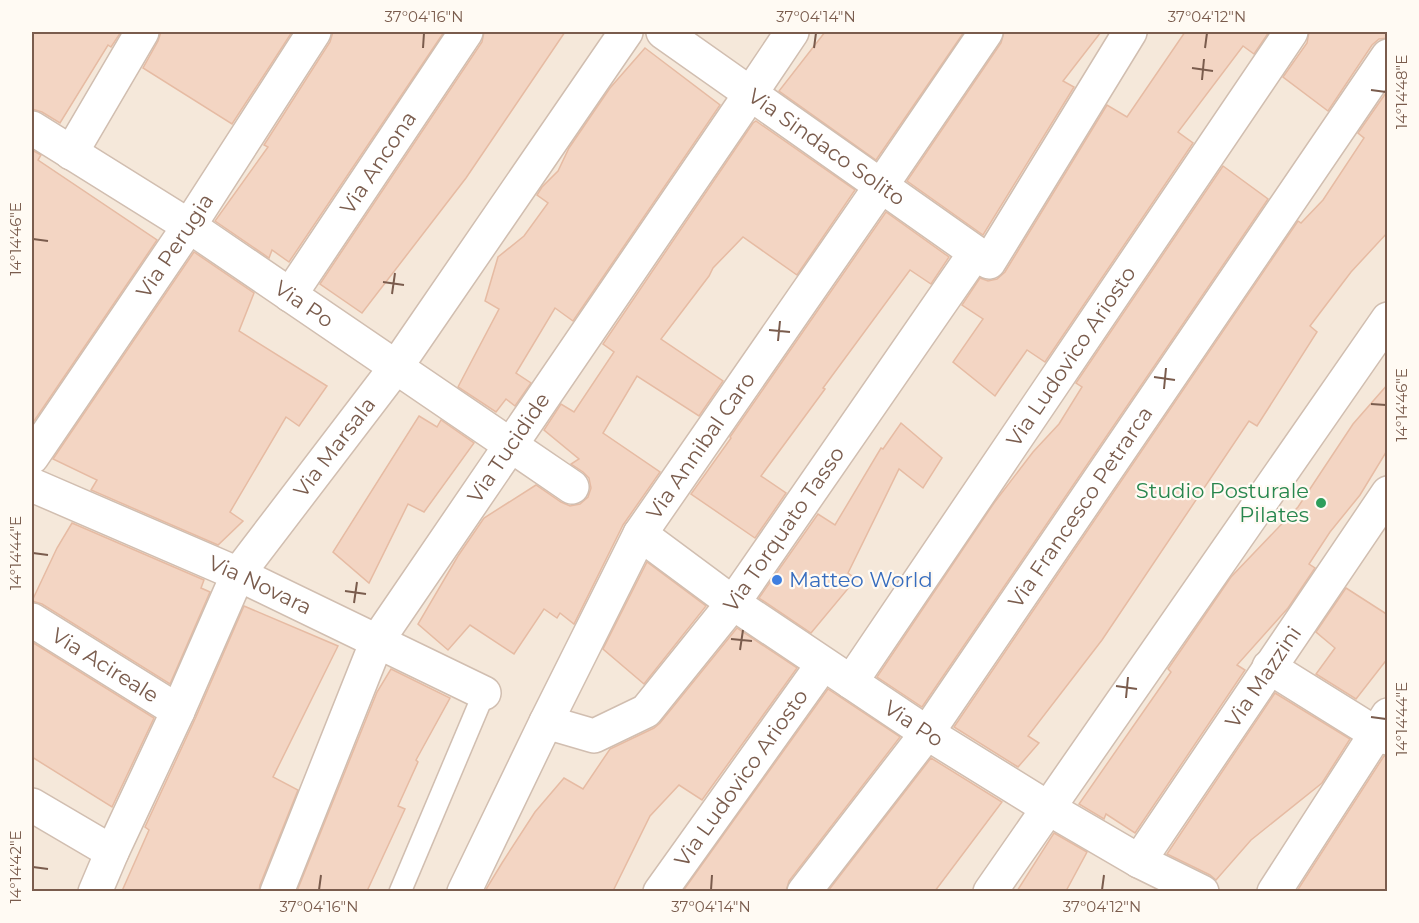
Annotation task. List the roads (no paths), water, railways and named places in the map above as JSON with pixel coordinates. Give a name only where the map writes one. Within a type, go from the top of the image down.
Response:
[{"type":"street","points":[[71,153],[142,32]]},
{"type":"street","name":"Via Perugia","points":[[32,457],[189,226],[314,32]]},
{"type":"street","name":"Via Ancona","points":[[290,295],[466,32]]},
{"type":"street","name":"Via Marsala","points":[[95,891],[238,574],[396,367],[626,32]]},
{"type":"street","name":"Via Sindaco Solito","points":[[663,32],[982,258]]},
{"type":"street","name":"Via Tucidide","points":[[277,891],[377,641],[792,32]]},
{"type":"street","name":"Via Annibal Caro","points":[[464,891],[640,534],[986,32]]},
{"type":"street","name":"Via Torquato Tasso","points":[[546,722],[594,736],[646,711],[733,603],[982,258],[1130,32]]},
{"type":"street","name":"Via Ludovico Ariosto","points":[[851,682],[1291,32]]},
{"type":"street","name":"Via Francesco Petrarca","points":[[804,891],[927,733],[1388,56]]},
{"type":"street","name":"Via Po","points":[[32,128],[189,226],[572,487]]},
{"type":"street","points":[[990,891],[1388,319]]},
{"type":"street","name":"Via Novara","points":[[32,485],[238,574],[484,693]]},
{"type":"street","name":"Via Mazzini","points":[[1139,861],[1388,493]]},
{"type":"street","name":"Via Po","points":[[640,534],[733,603],[927,733],[1139,861],[1202,891]]},
{"type":"street","name":"Via Acireale","points":[[32,620],[178,711]]},
{"type":"street","name":"Via Ludovico Ariosto","points":[[660,891],[823,664]]},
{"type":"street","points":[[1269,667],[1383,729],[1274,891]]},
{"type":"street","points":[[32,805],[112,852]]},
{"type":"lane","points":[[400,891],[484,693]]},
{"type":"place","name":"Studio Posturale Pilates","points":[[1321,503]]},
{"type":"place","name":"Matteo World","points":[[777,580]]}]
